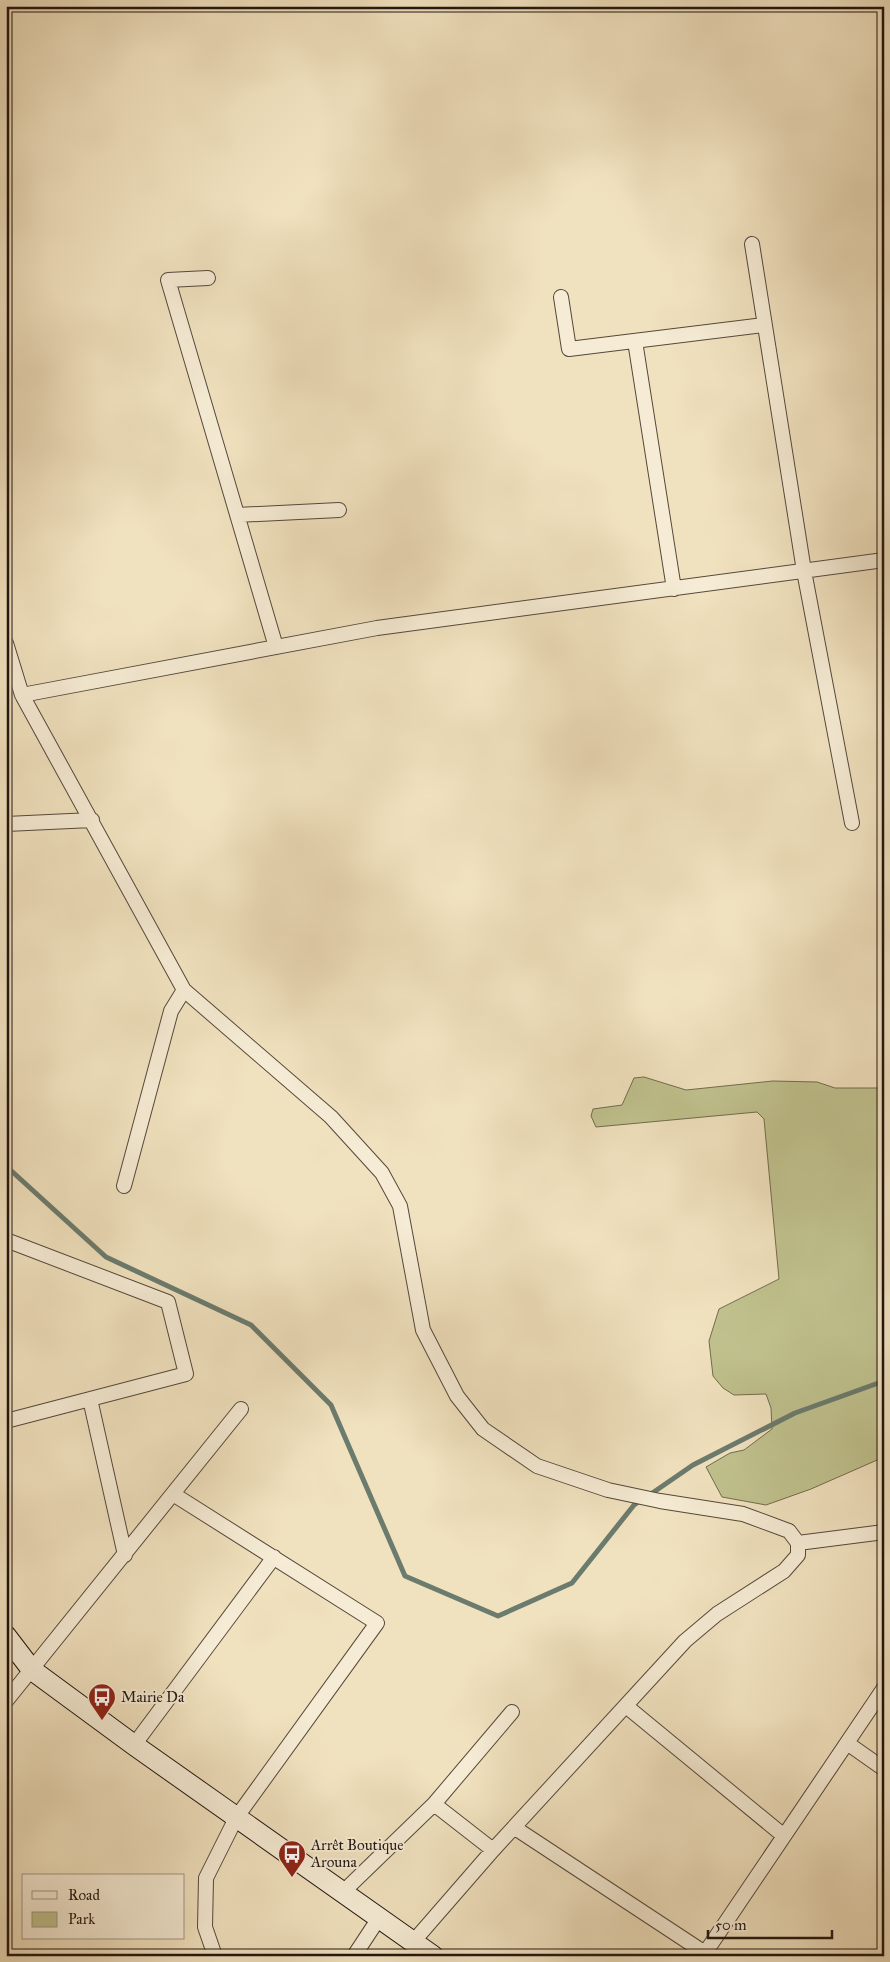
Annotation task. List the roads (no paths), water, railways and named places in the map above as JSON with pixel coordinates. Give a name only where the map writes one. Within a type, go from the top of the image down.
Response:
[{"type":"street","points":[[752,244],[804,571],[852,823]]},
{"type":"street","points":[[208,278],[168,280],[276,647]]},
{"type":"street","points":[[561,297],[569,349],[764,325]]},
{"type":"street","points":[[635,341],[674,589]]},
{"type":"street","points":[[237,515],[339,510]]},
{"type":"street","points":[[22,695],[377,628],[884,560]]},
{"type":"street","points":[[6,643],[11,673],[22,695],[184,990],[331,1117],[382,1173],[400,1206],[423,1330],[456,1396],[484,1430],[537,1466],[608,1490],[660,1501],[743,1514],[789,1531],[798,1543],[798,1555],[784,1571],[717,1614],[685,1641],[493,1850],[413,1942]]},
{"type":"street","points":[[6,824],[92,820]]},
{"type":"street","points":[[124,1186],[171,1010],[184,990]]},
{"type":"street","points":[[6,1240],[168,1302],[186,1374],[6,1421]]},
{"type":"street","points":[[90,1399],[125,1555]]},
{"type":"street","points":[[6,1701],[241,1410]]},
{"type":"street","points":[[173,1494],[377,1623],[236,1818],[206,1878],[205,1927],[215,1956]]},
{"type":"street","points":[[798,1543],[884,1532]]},
{"type":"street","points":[[134,1745],[274,1557]]},
{"type":"street","points":[[6,1636],[32,1670],[236,1818],[433,1956]]},
{"type":"street","points":[[515,1828],[704,1954],[884,1688]]},
{"type":"street","points":[[626,1706],[784,1836]]},
{"type":"street","points":[[343,1892],[434,1804],[512,1712]]},
{"type":"street","points":[[847,1743],[884,1769]]},
{"type":"street","points":[[434,1804],[493,1850]]},
{"type":"street","points":[[354,1956],[379,1918]]},
{"type":"waterway","points":[[6,1166],[106,1257],[251,1325],[331,1405],[405,1576],[498,1616],[572,1583],[634,1505],[641,1500]]},
{"type":"waterway","points":[[648,1496],[693,1465],[795,1413],[884,1381]]},
{"type":"place","name":"Mairie Da","points":[[102,1721]]},
{"type":"place","name":"Arrêt Boutique Arouna","points":[[292,1878]]}]
